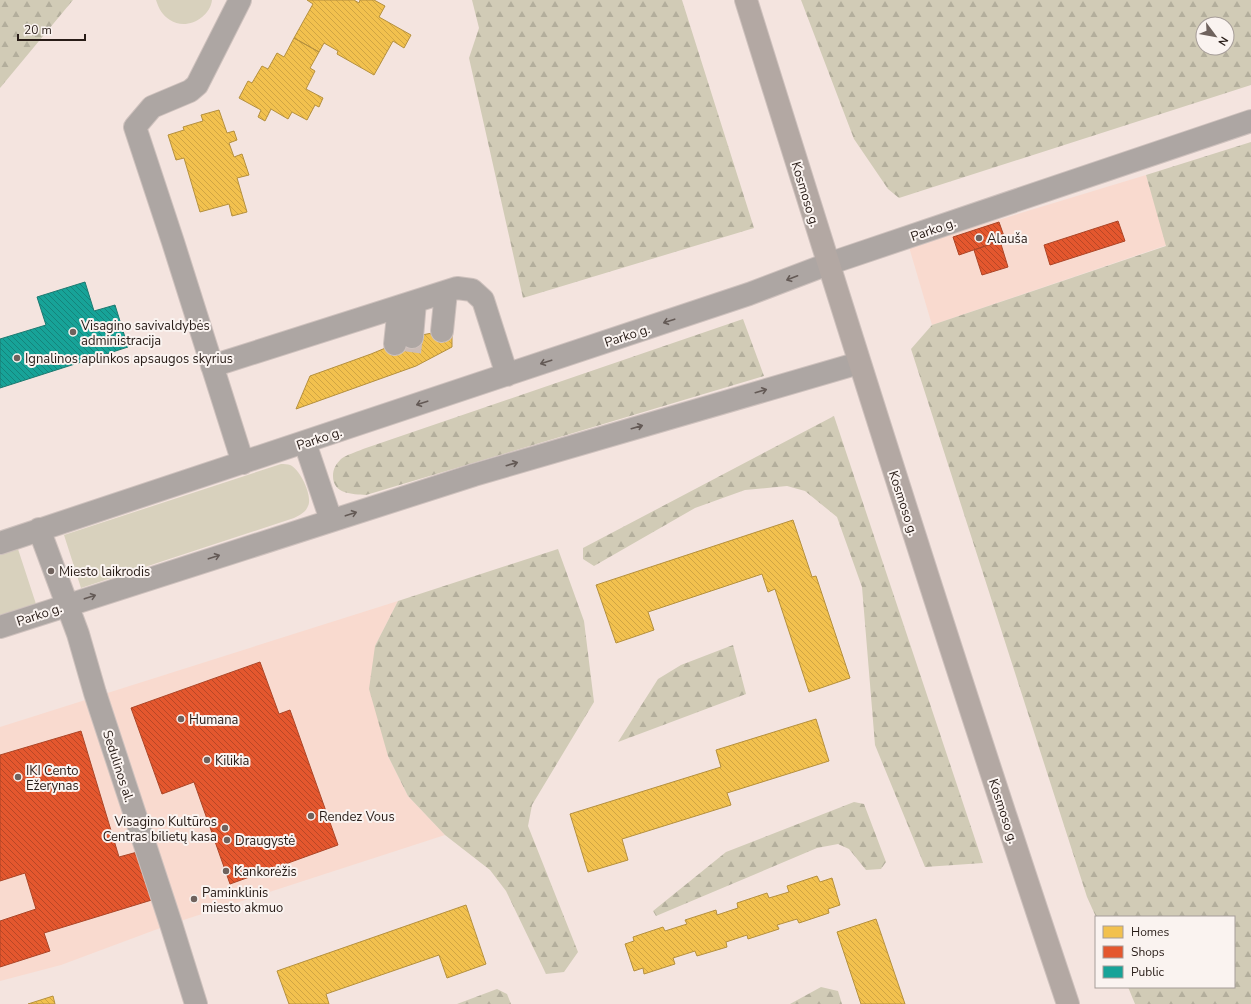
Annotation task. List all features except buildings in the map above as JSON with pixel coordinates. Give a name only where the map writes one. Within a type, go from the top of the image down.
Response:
[{"type":"main road","name":"Kosmoso g.","points":[[746,0],[859,363],[978,735],[1068,1004]]},
{"type":"street","points":[[240,0],[197,85],[190,91],[152,107],[135,127],[176,249],[242,463]]},
{"type":"street","name":"Parko g.","points":[[0,543],[305,443],[749,294],[828,264],[1251,121]]},
{"type":"street","points":[[212,366],[457,288],[472,290],[483,300],[507,375]]},
{"type":"street","points":[[422,299],[419,337],[422,299]]},
{"type":"street","name":"Parko g.","points":[[0,627],[474,475],[859,363]]},
{"type":"street","points":[[305,443],[331,520]]},
{"type":"street","name":"Sedulinos al.","points":[[40,530],[78,634],[95,693],[196,1004]]},
{"type":"shaded area","points":[[156,0],[212,0],[207,12],[202,17],[196,21],[183,24],[176,23],[165,16]]},
{"type":"shaded area","points":[[1146,175],[1167,245],[932,325],[909,247]]},
{"type":"shaded area","points":[[281,464],[289,465],[294,468],[305,483],[309,496],[309,502],[306,510],[301,514],[294,518],[81,588],[64,535]]},
{"type":"shaded area","points":[[18,549],[36,604],[0,616],[0,555]]},
{"type":"shaded area","points":[[398,601],[375,646],[388,756],[408,796],[445,835],[171,924],[61,965],[0,981],[0,727]]},
{"type":"green space","points":[[0,0],[73,0],[0,88]]},
{"type":"green space","points":[[472,0],[682,0],[754,228],[523,298],[469,58],[479,28]]},
{"type":"green space","points":[[801,0],[1251,0],[1251,85],[899,198],[888,189],[854,139]]},
{"type":"green space","points":[[1251,142],[1251,1004],[1135,1004],[1128,988],[1235,988],[1235,916],[1096,916],[1087,897],[911,349],[932,325],[1166,246],[1146,175]]},
{"type":"green space","points":[[743,319],[764,376],[366,495],[344,492],[336,486],[334,482],[334,469],[341,459],[363,449]]},
{"type":"green space","points":[[834,416],[983,863],[925,867],[875,745],[862,587],[837,517],[805,491],[787,486],[745,490],[695,508],[594,566],[583,559],[583,548]]},
{"type":"green space","points":[[558,549],[584,621],[594,702],[532,805],[528,826],[578,952],[564,972],[546,974],[506,891],[490,870],[445,835],[408,796],[388,756],[369,689],[375,646],[398,601]]},
{"type":"green space","points":[[733,645],[746,694],[618,742],[658,679],[681,665]]},
{"type":"green space","points":[[854,802],[864,804],[886,862],[881,869],[866,870],[849,849],[838,844],[817,848],[656,916],[653,911],[726,852]]},
{"type":"green space","points":[[821,987],[838,991],[842,1004],[790,1004]]},
{"type":"green space","points":[[497,989],[507,994],[511,1004],[457,1004]]},
{"type":"tunnel","points":[[410,352],[412,337]]},
{"type":"place","name":"Alauša","points":[[979,238]]},
{"type":"place","name":"Visagino savivaldybės administracija","points":[[73,332]]},
{"type":"place","name":"Ignalinos aplinkos apsaugos skyrius","points":[[17,358]]},
{"type":"place","name":"Miesto laikrodis","points":[[51,571]]},
{"type":"place","name":"Humana","points":[[181,719]]},
{"type":"place","name":"Kilikia","points":[[207,760]]},
{"type":"place","name":"IKI Cento Ežerynas","points":[[18,777]]},
{"type":"place","name":"Rendez Vous","points":[[311,816]]},
{"type":"place","name":"Visagino Kultūros Centras bilietų kasa","points":[[225,828]]},
{"type":"place","name":"Draugystė","points":[[227,840]]},
{"type":"place","name":"Kankorėžis","points":[[226,871]]},
{"type":"place","name":"Paminklinis miesto akmuo","points":[[194,899]]}]
